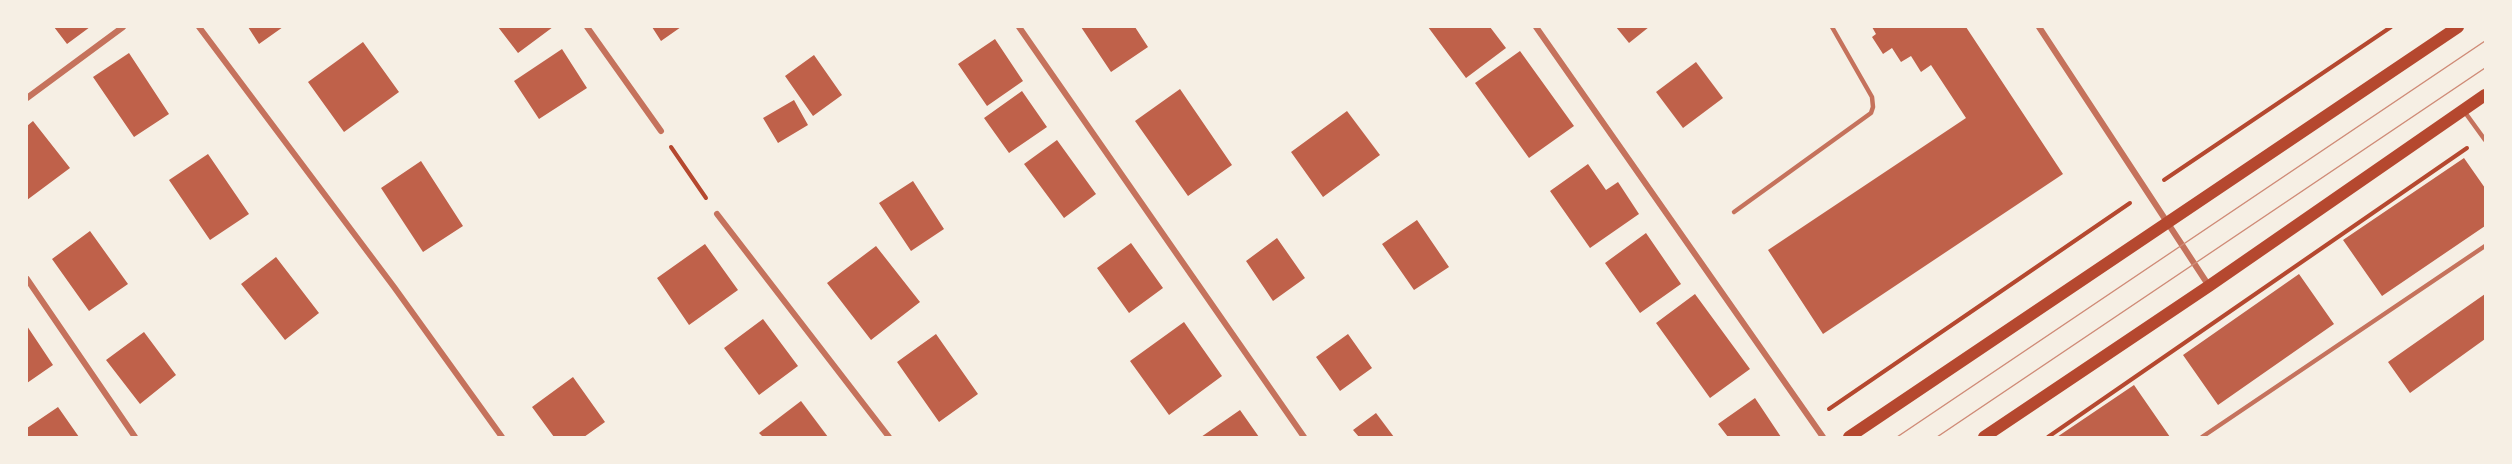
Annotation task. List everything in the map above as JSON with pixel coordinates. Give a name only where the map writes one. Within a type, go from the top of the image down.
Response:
[{"type":"main road","points":[[1849,437],[2458,27]]},
{"type":"main road","points":[[1984,437],[2209,286],[2485,95]]},
{"type":"street","points":[[27,98],[123,27]]},
{"type":"street","points":[[199,27],[394,287],[502,437]]},
{"type":"street","points":[[587,27],[661,132]]},
{"type":"street","points":[[1019,27],[1304,437]]},
{"type":"street","points":[[1536,27],[1823,437]]},
{"type":"street","points":[[2039,27],[2209,286]]},
{"type":"street","points":[[717,214],[889,437]]},
{"type":"street","points":[[27,279],[135,437]]},
{"type":"lane","points":[[1734,212],[1870,113],[1873,107],[1872,97],[1832,27]]},
{"type":"lane","points":[[2463,110],[2484,139]]},
{"type":"lane","points":[[2202,437],[2485,246]]},
{"type":"path","points":[[1812,421],[2391,27]]},
{"type":"path","points":[[661,132],[717,214]]},
{"type":"path","points":[[2048,437],[2484,139]]},
{"type":"building","points":[[54,27],[90,27],[67,44]]},
{"type":"building","points":[[248,27],[283,27],[259,44]]},
{"type":"building","points":[[498,27],[553,27],[518,53]]},
{"type":"building","points":[[652,27],[681,27],[661,41]]},
{"type":"building","points":[[1081,27],[1135,27],[1148,47],[1111,72]]},
{"type":"building","points":[[1428,27],[1490,27],[1506,48],[1466,78]]},
{"type":"building","points":[[1616,27],[1649,27],[1629,43]]},
{"type":"building","points":[[1872,27],[1966,27],[2063,174],[1823,334],[1768,250],[1966,118],[1931,65],[1921,72],[1911,56],[1901,62],[1892,48],[1883,54],[1872,37],[1876,34]]},
{"type":"building","points":[[995,39],[1023,81],[987,106],[958,64]]},
{"type":"building","points":[[363,42],[399,92],[344,132],[308,82]]},
{"type":"building","points":[[562,49],[587,88],[539,119],[514,81]]},
{"type":"building","points":[[1520,51],[1574,126],[1529,158],[1475,83]]},
{"type":"building","points":[[129,53],[169,114],[134,137],[93,77]]},
{"type":"building","points":[[814,55],[842,95],[813,116],[785,76]]},
{"type":"building","points":[[1696,62],[1723,98],[1683,128],[1656,92]]},
{"type":"building","points":[[1180,89],[1232,165],[1188,196],[1135,121]]},
{"type":"building","points":[[1022,91],[1047,127],[1009,153],[984,118]]},
{"type":"building","points":[[794,100],[808,125],[778,143],[763,118]]},
{"type":"building","points":[[1347,111],[1380,155],[1323,197],[1291,152]]},
{"type":"building","points":[[33,121],[70,168],[27,200],[27,126]]},
{"type":"building","points":[[1057,140],[1096,194],[1064,218],[1024,164]]},
{"type":"building","points":[[208,154],[249,214],[210,240],[169,180]]},
{"type":"building","points":[[2464,158],[2485,188],[2485,226],[2382,296],[2343,240]]},
{"type":"building","points":[[421,161],[463,226],[423,252],[381,188]]},
{"type":"building","points":[[1588,164],[1606,190],[1618,182],[1639,214],[1590,248],[1550,191]]},
{"type":"building","points":[[913,181],[944,229],[911,251],[879,203]]},
{"type":"building","points":[[1417,220],[1449,267],[1414,290],[1382,244]]},
{"type":"building","points":[[90,231],[128,284],[89,311],[52,259]]},
{"type":"building","points":[[1646,233],[1681,284],[1640,313],[1605,263]]},
{"type":"building","points":[[1277,238],[1305,278],[1273,301],[1246,261]]},
{"type":"building","points":[[1131,243],[1163,288],[1129,313],[1097,268]]},
{"type":"building","points":[[705,244],[738,290],[689,325],[657,278]]},
{"type":"building","points":[[876,246],[920,302],[871,340],[827,283]]},
{"type":"building","points":[[276,257],[319,313],[285,340],[241,284]]},
{"type":"building","points":[[2299,274],[2334,324],[2218,405],[2183,355]]},
{"type":"building","points":[[1695,294],[1750,369],[1710,398],[1656,323]]},
{"type":"building","points":[[2485,294],[2485,339],[2410,393],[2388,362]]},
{"type":"building","points":[[763,319],[798,366],[759,395],[724,348]]},
{"type":"building","points":[[1184,322],[1222,376],[1169,415],[1130,361]]},
{"type":"building","points":[[27,326],[53,365],[27,383]]},
{"type":"building","points":[[144,332],[176,375],[140,404],[106,360]]},
{"type":"building","points":[[936,334],[978,394],[939,422],[897,362]]},
{"type":"building","points":[[1348,334],[1372,368],[1340,391],[1316,357]]},
{"type":"building","points":[[573,377],[605,422],[584,437],[554,437],[532,407]]},
{"type":"building","points":[[2134,385],[2170,437],[2057,437]]},
{"type":"building","points":[[1755,398],[1781,437],[1728,437],[1718,424]]},
{"type":"building","points":[[801,401],[828,437],[763,437],[759,433]]},
{"type":"building","points":[[58,407],[79,437],[27,437],[27,428]]},
{"type":"building","points":[[1240,410],[1259,437],[1201,437]]},
{"type":"building","points":[[1376,413],[1394,437],[1359,437],[1353,430]]},
{"type":"tram line","points":[[1897,437],[2485,41]]},
{"type":"tram line","points":[[1937,437],[2485,68]]}]
